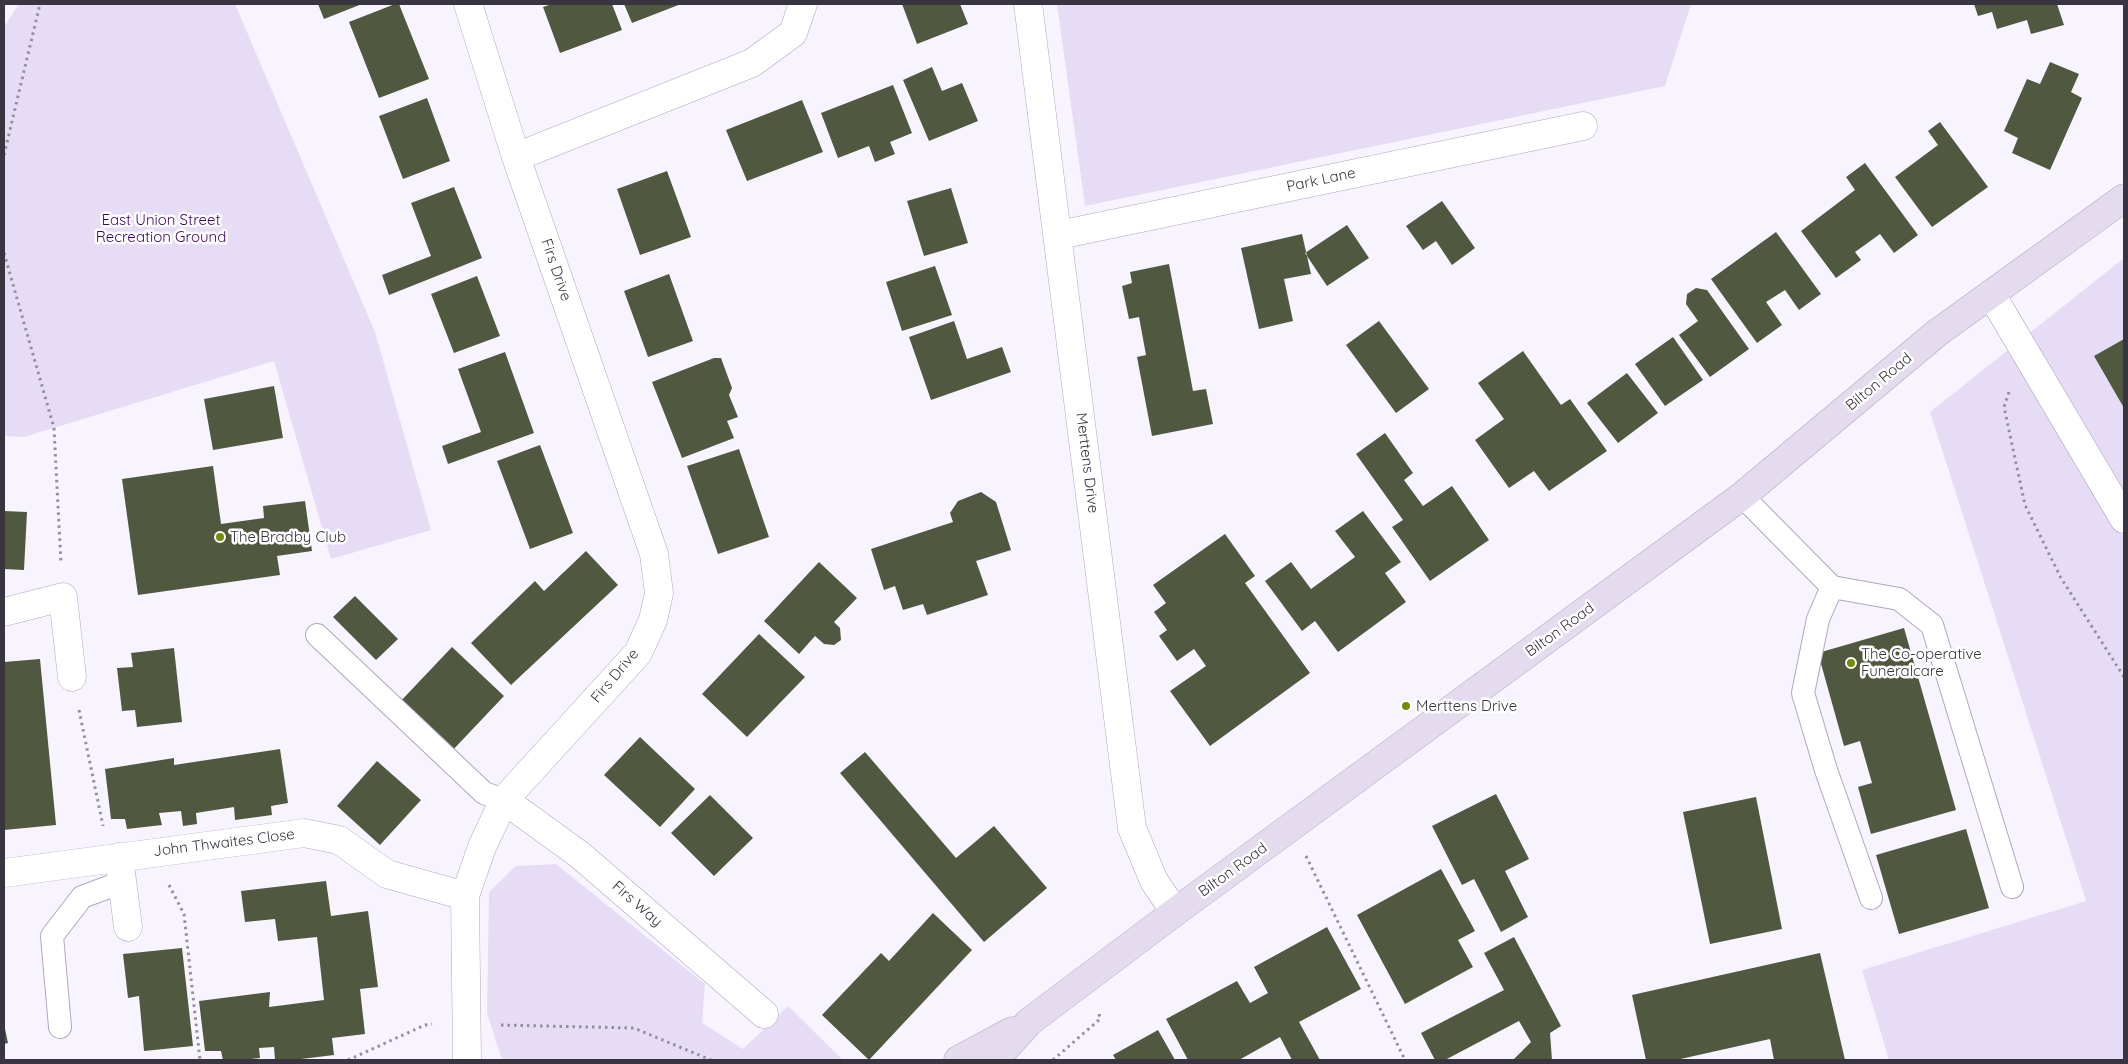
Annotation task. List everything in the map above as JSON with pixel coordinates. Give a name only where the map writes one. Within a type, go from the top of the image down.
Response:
[{"type":"main road","name":"Bilton Road","points":[[994,1060],[1029,1022],[1174,912],[1742,496],[1937,333],[2124,198]]},
{"type":"main road","points":[[958,1060],[1029,1022]]},
{"type":"street","name":"Firs Drive","points":[[467,1060],[465,896],[482,847],[504,800],[638,653],[653,620],[659,593],[654,554],[516,157],[468,4]]},
{"type":"street","points":[[516,157],[752,63],[793,34],[803,4]]},
{"type":"street","name":"Merttens Drive","points":[[1028,4],[1059,235],[1132,828],[1154,882],[1174,912]]},
{"type":"street","name":"Park Lane","points":[[1059,235],[1583,126]]},
{"type":"street","points":[[1991,294],[2124,519]]},
{"type":"street","points":[[4,612],[63,597],[72,677]]},
{"type":"street","name":"Firs Way","points":[[504,800],[580,855],[764,1014]]},
{"type":"street","name":"John Thwaites Close","points":[[4,873],[117,866],[151,853],[304,833],[339,840],[387,874],[465,896]]},
{"type":"street","points":[[117,866],[128,927]]},
{"type":"lane","points":[[1742,496],[1832,587],[1899,599],[1932,625],[2012,887]]},
{"type":"lane","points":[[1832,587],[1818,619],[1802,692],[1826,770],[1871,898]]},
{"type":"lane","points":[[317,635],[484,793],[504,800]]},
{"type":"lane","points":[[60,1027],[52,936],[82,897],[117,866]]},
{"type":"path","points":[[4,155],[40,4]]},
{"type":"path","points":[[4,253],[54,428],[63,597]]},
{"type":"path","points":[[2023,348],[2004,407],[2026,505],[2061,578],[2124,677]]},
{"type":"path","points":[[72,677],[117,866]]},
{"type":"path","points":[[1292,826],[1405,1060]]},
{"type":"path","points":[[151,853],[184,914],[200,1060]]},
{"type":"path","points":[[1053,1060],[1100,1019]]},
{"type":"path","points":[[348,1060],[425,1025],[467,1024],[634,1028],[711,1060]]},
{"type":"green space","name":"East Union Street Recreation Ground","points":[[19,4],[235,4],[375,332],[431,530],[331,559],[274,361],[24,437],[4,436],[4,27]]},
{"type":"green space","points":[[1057,4],[1691,4],[1665,86],[1085,206]]},
{"type":"green space","points":[[2124,258],[2124,1060],[1889,1060],[1862,970],[2086,901],[1930,412]]},
{"type":"green space","points":[[556,864],[705,984],[702,1023],[743,1049],[788,1006],[843,1060],[502,1060],[487,1013],[489,892],[516,866]]},
{"type":"building","points":[[318,4],[362,4],[324,19]]},
{"type":"building","points":[[399,4],[429,79],[379,98],[349,22]]},
{"type":"building","points":[[552,4],[612,4],[622,30],[560,53],[543,7]]},
{"type":"building","points":[[624,4],[681,4],[632,23]]},
{"type":"building","points":[[902,4],[960,4],[968,24],[917,44]]},
{"type":"building","points":[[1974,4],[2057,4],[2064,25],[2031,34],[2027,20],[1997,29],[1992,12],[1978,16]]},
{"type":"building","points":[[2050,62],[2079,74],[2071,92],[2082,98],[2050,170],[2012,153],[2018,138],[2004,131],[2027,79],[2040,84]]},
{"type":"building","points":[[932,67],[942,91],[962,83],[978,121],[929,141],[903,80]]},
{"type":"building","points":[[893,85],[912,133],[890,142],[895,154],[875,162],[869,146],[838,158],[821,113]]},
{"type":"building","points":[[427,98],[450,161],[403,179],[379,116]]},
{"type":"building","points":[[802,100],[823,152],[747,181],[726,130]]},
{"type":"building","points":[[1940,122],[1988,187],[1932,227],[1895,177],[1938,145],[1928,131]]},
{"type":"building","points":[[1865,163],[1918,235],[1894,253],[1880,234],[1855,252],[1861,260],[1836,278],[1801,231],[1855,190],[1846,177]]},
{"type":"building","points":[[667,171],[691,237],[640,255],[617,189]]},
{"type":"building","points":[[454,187],[482,258],[389,295],[382,275],[431,256],[411,203]]},
{"type":"building","points":[[951,188],[968,243],[924,256],[907,201]]},
{"type":"building","points":[[1442,201],[1475,248],[1452,265],[1436,241],[1423,250],[1406,226]]},
{"type":"building","points":[[1347,225],[1369,258],[1327,286],[1305,253]]},
{"type":"building","points":[[1776,232],[1821,294],[1799,310],[1785,290],[1766,302],[1782,325],[1757,343],[1711,279]]},
{"type":"building","points":[[1302,234],[1311,274],[1284,279],[1293,321],[1259,329],[1241,248]]},
{"type":"building","points":[[1169,264],[1193,391],[1206,389],[1213,424],[1152,436],[1137,357],[1146,355],[1139,317],[1129,319],[1122,286],[1132,283],[1130,272]]},
{"type":"building","points":[[935,266],[952,315],[902,331],[886,282]]},
{"type":"building","points":[[669,274],[693,341],[648,357],[624,291]]},
{"type":"building","points":[[477,276],[500,336],[454,353],[431,294]]},
{"type":"building","points":[[1696,288],[1707,290],[1749,349],[1710,377],[1679,335],[1698,321],[1686,304],[1687,294]]},
{"type":"building","points":[[954,321],[967,359],[1002,347],[1011,372],[931,400],[909,337]]},
{"type":"building","points":[[1379,321],[1429,389],[1396,413],[1346,345]]},
{"type":"building","points":[[1673,337],[1703,380],[1665,406],[1635,364]]},
{"type":"building","points":[[2124,339],[2124,408],[2094,356]]},
{"type":"building","points":[[1523,351],[1561,405],[1570,399],[1607,451],[1549,491],[1534,471],[1509,488],[1475,440],[1504,419],[1478,383]]},
{"type":"building","points":[[505,352],[534,433],[448,464],[442,446],[481,432],[458,369]]},
{"type":"building","points":[[714,358],[721,358],[732,388],[729,395],[738,417],[727,421],[734,438],[682,458],[652,382]]},
{"type":"building","points":[[1627,373],[1658,413],[1618,443],[1587,403]]},
{"type":"building","points":[[274,386],[283,438],[213,450],[204,399]]},
{"type":"building","points":[[1385,433],[1413,473],[1404,480],[1423,506],[1452,486],[1489,540],[1430,581],[1392,527],[1403,520],[1356,454]]},
{"type":"building","points":[[540,445],[573,533],[530,549],[497,461]]},
{"type":"building","points":[[739,449],[769,537],[718,554],[687,466]]},
{"type":"building","name":"The Bradby Club","points":[[213,466],[221,524],[264,518],[263,506],[305,501],[312,551],[277,556],[280,575],[138,595],[122,479]]},
{"type":"building","points":[[981,492],[996,502],[1011,550],[976,561],[988,595],[927,615],[923,604],[903,610],[895,586],[884,590],[871,549],[953,522],[950,513],[958,501]]},
{"type":"building","points":[[4,511],[27,512],[24,570],[4,569]]},
{"type":"building","points":[[1363,511],[1401,562],[1385,573],[1406,602],[1338,652],[1315,621],[1302,631],[1265,581],[1291,562],[1311,589],[1355,557],[1335,531]]},
{"type":"building","points":[[1225,534],[1255,576],[1245,583],[1310,673],[1210,746],[1170,691],[1206,666],[1194,649],[1177,661],[1159,636],[1167,630],[1154,612],[1166,603],[1153,585]]},
{"type":"building","points":[[586,551],[618,585],[511,685],[471,643],[535,581],[544,591]]},
{"type":"building","points":[[819,562],[857,598],[834,622],[840,628],[841,640],[834,645],[824,644],[815,636],[799,654],[764,621]]},
{"type":"building","points":[[355,596],[398,639],[376,660],[333,617]]},
{"type":"building","points":[[1904,628],[1956,810],[1871,834],[1858,787],[1872,783],[1860,741],[1844,746],[1818,653]]},
{"type":"building","points":[[759,634],[805,677],[747,737],[702,694]]},
{"type":"building","points":[[452,647],[504,696],[450,753],[398,704]]},
{"type":"building","points":[[174,648],[182,722],[137,727],[135,710],[122,711],[117,668],[133,667],[131,653]]},
{"type":"building","points":[[40,659],[56,825],[4,830],[4,662]]},
{"type":"building","points":[[640,737],[695,789],[660,827],[604,775]]},
{"type":"building","points":[[280,749],[288,803],[271,806],[272,815],[235,820],[234,807],[196,813],[197,824],[183,826],[181,811],[159,813],[162,825],[127,829],[125,819],[111,819],[105,769],[174,758],[174,765]]},
{"type":"building","points":[[865,752],[956,858],[994,826],[1047,888],[984,942],[840,773]]},
{"type":"building","points":[[377,761],[421,800],[380,845],[337,806]]},
{"type":"building","points":[[1496,794],[1529,859],[1505,871],[1528,917],[1501,932],[1474,879],[1462,885],[1432,826]]},
{"type":"building","points":[[710,795],[753,838],[714,876],[671,833]]},
{"type":"building","points":[[1756,797],[1782,929],[1710,944],[1683,812]]},
{"type":"building","points":[[1966,829],[1989,908],[1899,934],[1876,855]]},
{"type":"building","points":[[1441,869],[1475,931],[1458,940],[1473,967],[1405,1004],[1357,915]]},
{"type":"building","points":[[326,881],[331,916],[368,911],[378,987],[360,989],[365,1034],[332,1038],[334,1055],[293,1060],[275,1060],[274,1047],[259,1048],[260,1058],[242,1060],[223,1060],[221,1051],[205,1051],[199,1001],[270,992],[269,1007],[324,1000],[317,937],[278,941],[275,919],[245,922],[241,891]]},
{"type":"building","points":[[933,913],[972,950],[869,1060],[822,1015],[881,953],[889,961]]},
{"type":"building","points":[[1327,927],[1361,989],[1299,1022],[1320,1060],[1292,1060],[1280,1037],[1239,1060],[1188,1060],[1166,1019],[1237,981],[1250,1003],[1268,993],[1254,967]]},
{"type":"building","points":[[1514,937],[1561,1026],[1550,1033],[1552,1060],[1513,1060],[1531,1042],[1519,1021],[1445,1060],[1435,1060],[1421,1033],[1504,990],[1484,953]]},
{"type":"building","points":[[182,948],[193,1046],[144,1051],[139,996],[128,998],[123,954]]},
{"type":"building","points":[[1820,953],[1845,1060],[1774,1060],[1770,1039],[1676,1060],[1646,1060],[1632,995]]},
{"type":"building","points":[[4,1024],[8,1043],[4,1044]]},
{"type":"building","points":[[1158,1030],[1175,1060],[1116,1060],[1113,1055]]},
{"type":"place","name":"The Bradby Club","points":[[220,537]]},
{"type":"place","name":"The Co-operative Funeralcare","points":[[1851,663]]},
{"type":"place","name":"Merttens Drive","points":[[1406,706]]}]
